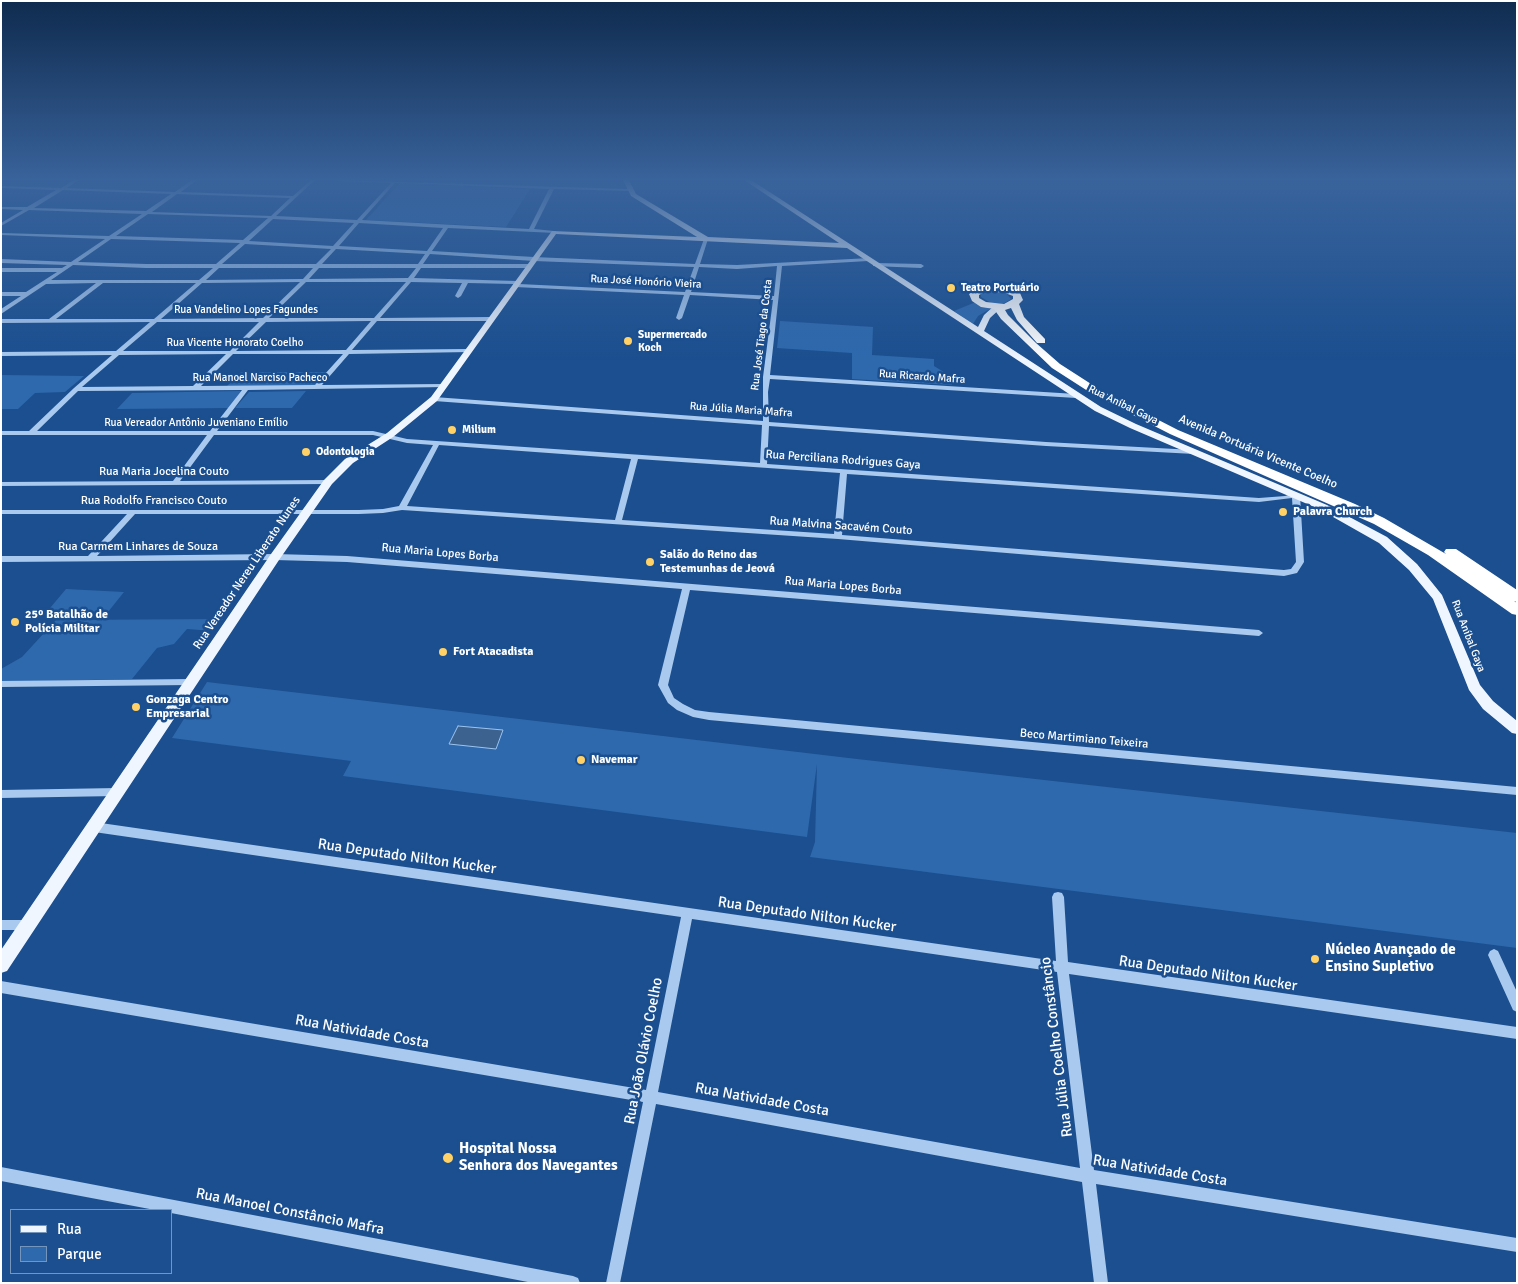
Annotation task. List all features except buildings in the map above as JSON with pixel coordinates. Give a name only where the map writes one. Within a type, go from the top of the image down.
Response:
[{"type":"highway","name":"Avenida Portuária Vicente Coelho","points":[[1517,597],[1440,545],[1375,509],[1342,493],[1166,419],[1093,381],[1073,368],[1042,342],[1020,318],[1014,304],[1018,300],[1017,295],[1003,288],[987,288],[978,290],[974,294],[979,302],[998,307],[1004,317],[1056,366],[1098,393],[1174,432],[1379,521],[1433,552],[1517,610]]},
{"type":"highway","points":[[998,307],[1014,304]]},
{"type":"main road","name":"Rua Vereador Nereu Liberato Nunes","points":[[1,965],[275,557],[328,482],[349,461],[390,435],[434,399],[548,240]]},
{"type":"main road","points":[[725,240],[847,246]]},
{"type":"main road","name":"Rua Aníbal Gaya","points":[[838,240],[1076,396],[1121,421],[1296,495],[1369,531],[1395,549],[1431,588],[1444,608],[1465,668],[1474,687],[1488,705],[1517,729]]},
{"type":"main road","points":[[978,332],[987,317],[998,307]]},
{"type":"street","points":[[1,312],[107,240]]},
{"type":"street","points":[[174,240],[429,252],[532,262]]},
{"type":"street","points":[[31,433],[116,353],[246,240]]},
{"type":"street","points":[[195,388],[306,280],[342,240]]},
{"type":"street","points":[[317,387],[410,280],[437,240]]},
{"type":"street","points":[[679,318],[706,240]]},
{"type":"street","points":[[1,261],[217,266],[419,265],[532,262],[746,268],[871,262],[921,266]]},
{"type":"street","name":"Rua José Tiago da Costa","points":[[763,466],[766,422],[764,392],[780,266]]},
{"type":"street","points":[[1,270],[63,270]]},
{"type":"street","points":[[458,296],[466,281]]},
{"type":"street","name":"Rua José Honório Vieira","points":[[45,282],[466,281],[776,298]]},
{"type":"street","points":[[51,321],[101,282]]},
{"type":"street","points":[[1,294],[27,294]]},
{"type":"street","name":"Rua Vandelino Lopes Fagundes","points":[[1,321],[491,319]]},
{"type":"street","name":"Rua Vicente Honorato Coelho","points":[[1,354],[468,352]]},
{"type":"street","name":"Rua Ricardo Mafra","points":[[766,377],[1076,396]]},
{"type":"street","name":"Rua Manoel Narciso Pacheco","points":[[76,389],[444,386]]},
{"type":"street","points":[[175,483],[246,388]]},
{"type":"street","name":"Rua Júlia Maria Mafra","points":[[434,399],[1046,444]]},
{"type":"street","name":"Rua Vereador Antônio Juveniano Emílio","points":[[1,433],[374,433],[390,435]]},
{"type":"street","name":"Rua Perciliana Rodrigues Gaya","points":[[390,435],[407,441],[1259,500],[1296,495]]},
{"type":"street","points":[[402,508],[437,443]]},
{"type":"street","points":[[1046,444],[1194,452]]},
{"type":"street","points":[[618,522],[635,457]]},
{"type":"street","points":[[838,537],[844,471]]},
{"type":"street","name":"Rua Maria Jocelina Couto","points":[[1,484],[328,482]]},
{"type":"street","name":"Rua Malvina Sacavém Couto","points":[[307,511],[372,512],[402,508],[838,537],[1284,573],[1294,572],[1300,562],[1296,495]]},
{"type":"street","name":"Rua Rodolfo Francisco Couto","points":[[1,512],[307,511]]},
{"type":"street","points":[[90,558],[133,512]]},
{"type":"street","name":"Rua Carmem Linhares de Souza","points":[[1,559],[275,557]]},
{"type":"street","name":"Rua Maria Lopes Borba","points":[[275,557],[382,561],[1260,633]]},
{"type":"street","name":"Beco Martimiano Teixeira","points":[[687,586],[662,685],[671,700],[680,707],[709,716],[1517,791]]},
{"type":"street","points":[[1,684],[191,682]]},
{"type":"street","points":[[1,794],[117,792]]},
{"type":"street","name":"Rua Deputado Nilton Kucker","points":[[94,827],[1517,1034]]},
{"type":"street","name":"Rua Júlia Coelho Constâncio","points":[[1058,897],[1062,968],[1101,1283]]},
{"type":"street","name":"Rua João Olávio Coelho","points":[[613,1283],[688,913]]},
{"type":"street","points":[[1,925],[28,925]]},
{"type":"street","points":[[1494,955],[1517,1006]]},
{"type":"street","name":"Rua Natividade Costa","points":[[1,987],[651,1097],[1088,1176],[1517,1245]]},
{"type":"street","name":"Rua Manoel Constâncio Mafra","points":[[1,1174],[573,1283]]},
{"type":"green space","points":[[986,291],[997,291],[1007,294],[1011,299],[1003,304],[991,303],[981,297],[981,294]]},
{"type":"green space","points":[[976,302],[990,309],[978,316],[973,324],[954,311]]},
{"type":"green space","points":[[780,321],[873,327],[872,355],[934,359],[934,366],[952,377],[952,385],[852,379],[852,353],[777,348]]},
{"type":"green space","points":[[241,372],[327,372],[315,386],[226,387]]},
{"type":"green space","points":[[1,375],[84,376],[65,392],[35,393],[18,409],[1,409]]},
{"type":"green space","points":[[241,391],[229,408],[117,409],[132,393]]},
{"type":"green space","points":[[306,391],[292,408],[235,408],[249,392]]},
{"type":"green space","points":[[66,589],[124,592],[104,617],[45,614]]},
{"type":"green space","points":[[223,619],[213,631],[187,629],[174,644],[157,648],[132,679],[1,682],[1,669],[22,657],[56,620]]},
{"type":"green space","points":[[207,682],[857,759],[1517,833],[1517,948],[810,857],[815,842],[817,764],[807,837],[343,776],[351,761],[172,738]]},
{"type":"shaded area","points":[[458,726],[503,730],[496,749],[449,744]]},
{"type":"place","name":"Teatro Portuário","points":[[951,288]]},
{"type":"place","name":"Supermercado Koch","points":[[628,341]]},
{"type":"place","name":"Milium","points":[[452,430]]},
{"type":"place","name":"Odontologia","points":[[306,452]]},
{"type":"place","name":"Palavra Church","points":[[1283,512]]},
{"type":"place","name":"Salão do Reino das Testemunhas de Jeová","points":[[650,562]]},
{"type":"place","name":"25º Batalhão de Polícia Militar","points":[[15,622]]},
{"type":"place","name":"Fort Atacadista","points":[[443,652]]},
{"type":"place","name":"Gonzaga Centro Empresarial","points":[[136,707]]},
{"type":"place","name":"Navemar","points":[[581,760]]},
{"type":"place","name":"Núcleo Avançado de Ensino Supletivo","points":[[1315,959]]},
{"type":"place","name":"Hospital Nossa Senhora dos Navegantes","points":[[448,1158]]}]
